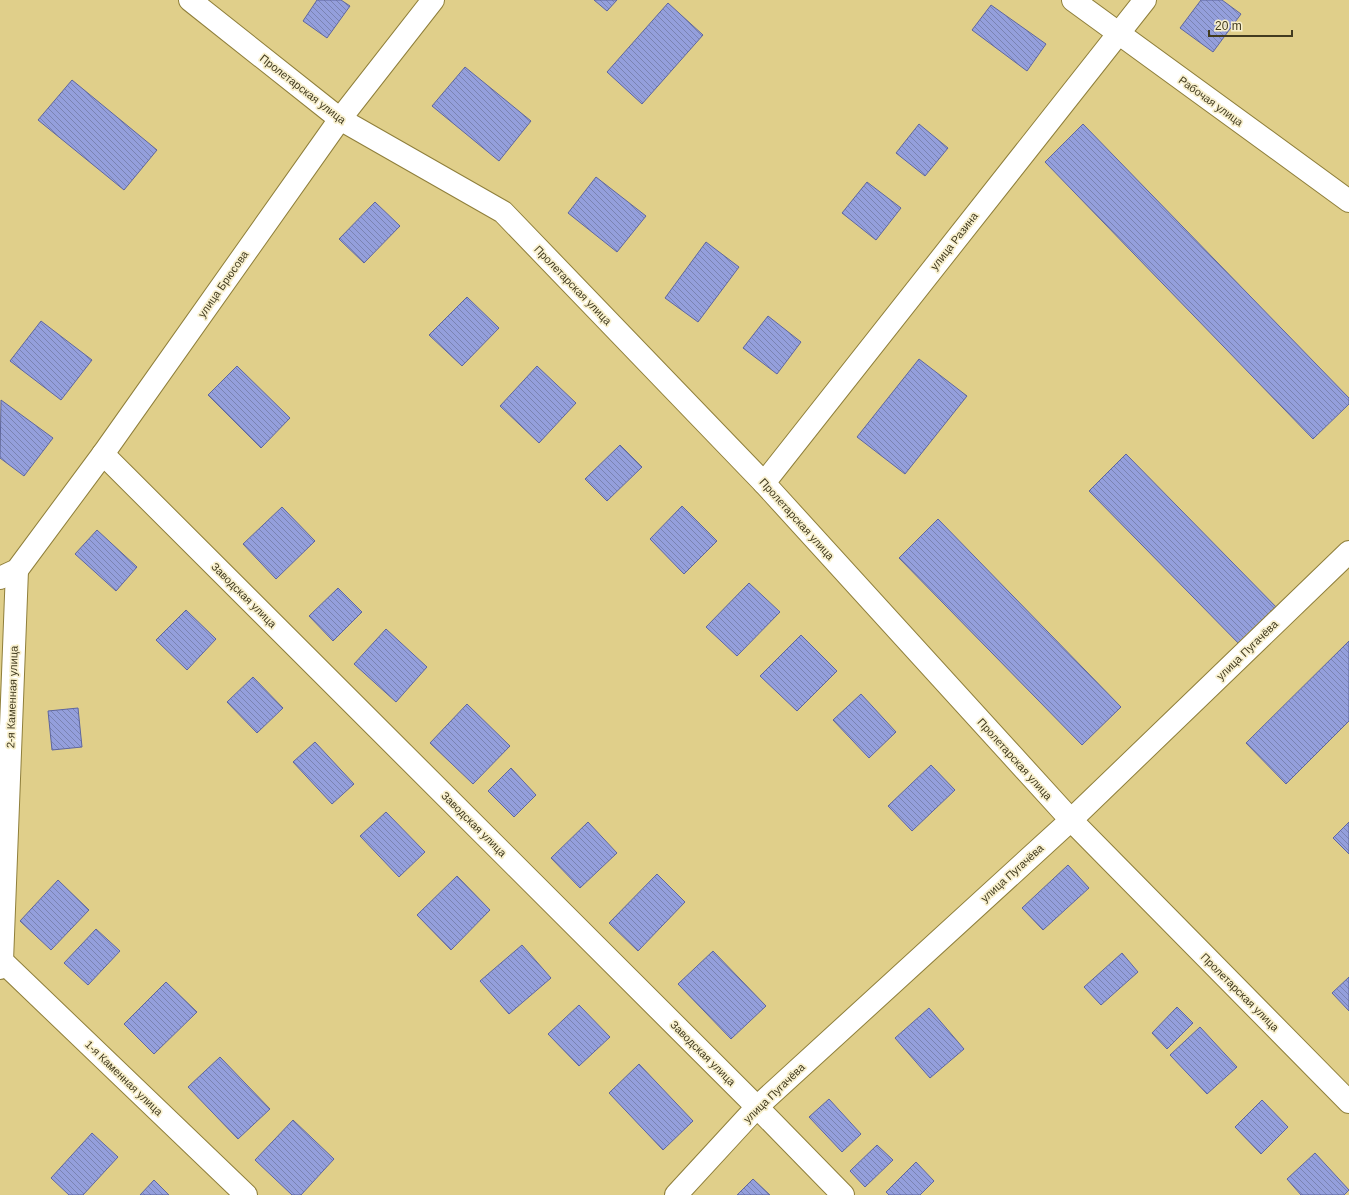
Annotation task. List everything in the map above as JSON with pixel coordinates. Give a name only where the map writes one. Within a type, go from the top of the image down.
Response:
[{"type":"street","name":"Пролетарская улица","points":[[190,0],[340,119],[503,212],[764,482],[1071,820],[1349,1102]]},
{"type":"street","name":"улица Брюсова","points":[[8,574],[103,454],[340,119],[433,0]]},
{"type":"street","name":"Рабочая улица","points":[[1073,0],[1349,201]]},
{"type":"street","name":"улица Разина","points":[[764,482],[1145,0]]},
{"type":"street","name":"Заводская улица","points":[[103,454],[757,1107],[843,1195]]},
{"type":"street","name":"улица Пугачёва","points":[[676,1195],[757,1107],[1071,820],[1349,552]]},
{"type":"street","name":"2-я Каменная улица","points":[[1,964],[8,574]]},
{"type":"street","name":"1-я Каменная улица","points":[[1,964],[246,1195]]},
{"type":"building","points":[[317,0],[341,0],[350,6],[327,38],[303,21]]},
{"type":"building","points":[[594,0],[617,0],[607,11]]},
{"type":"building","points":[[1201,0],[1222,0],[1241,14],[1213,52],[1180,28]]},
{"type":"building","points":[[668,3],[703,35],[642,104],[607,72]]},
{"type":"building","points":[[991,5],[1046,44],[1027,71],[972,30]]},
{"type":"building","points":[[465,67],[531,121],[499,161],[432,106]]},
{"type":"building","points":[[72,80],[157,150],[124,190],[38,120]]},
{"type":"building","points":[[919,124],[948,148],[925,176],[896,153]]},
{"type":"building","points":[[1083,124],[1349,398],[1349,404],[1313,439],[1045,162]]},
{"type":"building","points":[[596,177],[646,216],[617,252],[568,213]]},
{"type":"building","points":[[867,182],[901,208],[876,240],[842,213]]},
{"type":"building","points":[[375,202],[400,226],[364,263],[339,239]]},
{"type":"building","points":[[706,242],[739,267],[698,322],[665,298]]},
{"type":"building","points":[[467,297],[499,328],[462,366],[429,335]]},
{"type":"building","points":[[768,316],[801,342],[777,374],[743,348]]},
{"type":"building","points":[[41,321],[92,360],[61,400],[10,361]]},
{"type":"building","points":[[919,359],[967,396],[905,474],[857,437]]},
{"type":"building","points":[[237,366],[290,418],[261,448],[208,395]]},
{"type":"building","points":[[537,366],[576,403],[539,443],[500,406]]},
{"type":"building","points":[[1,400],[53,438],[24,476],[0,458]]},
{"type":"building","points":[[620,445],[642,467],[607,501],[585,479]]},
{"type":"building","points":[[1126,454],[1283,614],[1246,651],[1089,491]]},
{"type":"building","points":[[682,506],[717,541],[684,574],[650,539]]},
{"type":"building","points":[[282,507],[315,541],[276,579],[243,544]]},
{"type":"building","points":[[938,519],[1121,707],[1082,745],[899,558]]},
{"type":"building","points":[[97,530],[137,567],[116,591],[75,554]]},
{"type":"building","points":[[749,583],[780,612],[737,656],[706,627]]},
{"type":"building","points":[[338,588],[362,612],[333,641],[309,616]]},
{"type":"building","points":[[186,610],[216,639],[187,670],[156,640]]},
{"type":"building","points":[[386,629],[427,667],[396,702],[354,664]]},
{"type":"building","points":[[801,635],[837,671],[797,711],[760,676]]},
{"type":"building","points":[[1349,641],[1349,721],[1286,784],[1246,743]]},
{"type":"building","points":[[253,677],[283,708],[257,733],[227,702]]},
{"type":"building","points":[[861,694],[896,732],[869,758],[833,720]]},
{"type":"building","points":[[467,704],[510,746],[473,784],[430,743]]},
{"type":"building","points":[[78,708],[82,747],[52,750],[48,711]]},
{"type":"building","points":[[315,742],[354,784],[332,804],[293,762]]},
{"type":"building","points":[[931,765],[955,790],[912,831],[888,806]]},
{"type":"building","points":[[511,768],[536,795],[514,817],[488,791]]},
{"type":"building","points":[[386,812],[425,852],[399,877],[360,836]]},
{"type":"building","points":[[588,822],[617,853],[580,888],[551,858]]},
{"type":"building","points":[[1349,822],[1349,854],[1333,838]]},
{"type":"building","points":[[1068,865],[1089,888],[1043,930],[1022,908]]},
{"type":"building","points":[[657,874],[685,902],[638,951],[609,923]]},
{"type":"building","points":[[457,876],[490,910],[451,950],[417,915]]},
{"type":"building","points":[[58,880],[89,910],[51,950],[20,921]]},
{"type":"building","points":[[96,929],[120,951],[88,985],[64,963]]},
{"type":"building","points":[[522,945],[551,978],[509,1014],[480,981]]},
{"type":"building","points":[[713,951],[766,1006],[731,1039],[678,984]]},
{"type":"building","points":[[1122,953],[1138,972],[1101,1005],[1084,987]]},
{"type":"building","points":[[1349,977],[1349,1011],[1332,993]]},
{"type":"building","points":[[166,982],[197,1012],[154,1054],[124,1024]]},
{"type":"building","points":[[579,1005],[610,1037],[579,1066],[548,1034]]},
{"type":"building","points":[[1177,1007],[1193,1023],[1167,1049],[1152,1033]]},
{"type":"building","points":[[929,1008],[964,1049],[930,1078],[895,1038]]},
{"type":"building","points":[[1200,1027],[1237,1067],[1207,1094],[1170,1055]]},
{"type":"building","points":[[220,1057],[270,1109],[238,1139],[188,1087]]},
{"type":"building","points":[[639,1064],[693,1121],[663,1150],[609,1093]]},
{"type":"building","points":[[829,1099],[861,1134],[842,1152],[809,1117]]},
{"type":"building","points":[[1262,1100],[1288,1127],[1261,1154],[1235,1127]]},
{"type":"building","points":[[293,1120],[334,1159],[301,1195],[292,1195],[255,1160]]},
{"type":"building","points":[[92,1133],[118,1157],[83,1195],[69,1195],[51,1178]]},
{"type":"building","points":[[877,1145],[893,1160],[865,1187],[850,1171]]},
{"type":"building","points":[[1315,1153],[1349,1190],[1344,1195],[1301,1195],[1287,1179]]},
{"type":"building","points":[[916,1162],[934,1181],[920,1195],[889,1195],[886,1192]]},
{"type":"building","points":[[753,1179],[770,1195],[737,1195]]},
{"type":"building","points":[[154,1180],[169,1195],[140,1195]]}]
